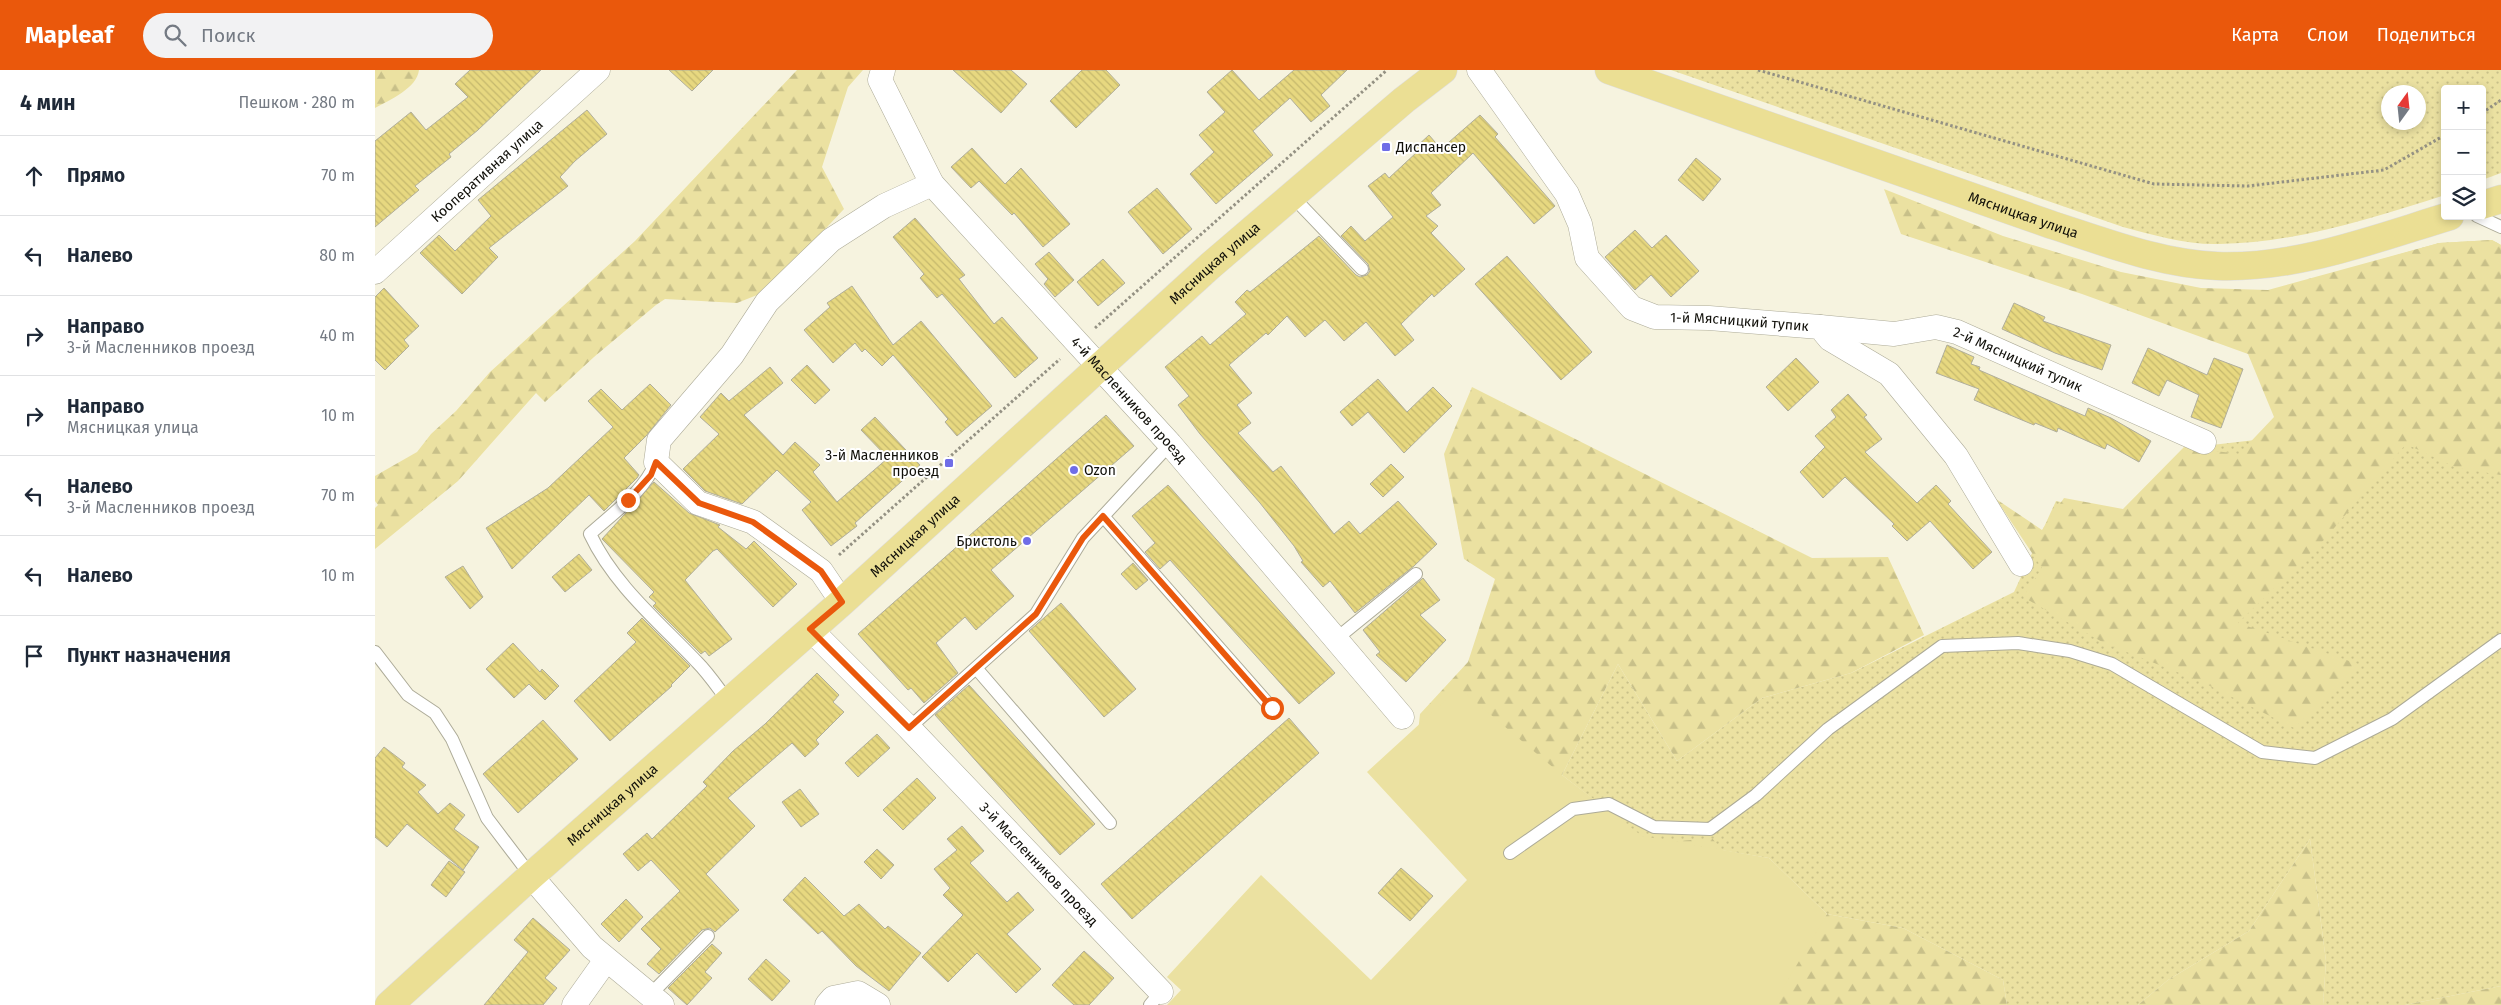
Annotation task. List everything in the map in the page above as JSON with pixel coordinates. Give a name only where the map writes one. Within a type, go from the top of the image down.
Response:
[{"type":"main road","name":"Мясницкая улица","points":[[389,1005],[531,876],[842,602],[1100,365],[1292,196],[1404,100],[1443,70]]},
{"type":"main road","name":"Мясницкая улица","points":[[1609,70],[2052,225],[2118,246],[2175,261],[2217,266],[2266,264],[2321,254],[2441,218]]},
{"type":"main road","points":[[2486,205],[2501,199]]},
{"type":"street","name":"Кооперативная улица","points":[[375,272],[599,70]]},
{"type":"street","name":"4-й Масленников проезд","points":[[883,70],[880,80],[932,184],[1079,342],[1170,444],[1402,717]]},
{"type":"street","name":"1-й Мясницкий тупик","points":[[1479,70],[1567,194],[1580,224],[1587,258],[1632,308],[1655,317],[1709,318],[1820,327],[1830,339],[1889,374],[1956,456],[2021,564]]},
{"type":"street","points":[[842,602],[821,571],[753,522],[699,503],[656,462],[659,440],[732,355],[767,302],[831,240],[884,206],[932,184]]},
{"type":"street","name":"2-й Мясницкий тупик","points":[[1820,327],[1894,334],[1936,327],[1957,332],[2204,442]]},
{"type":"street","name":"3-й Масленников проезд","points":[[810,629],[909,728],[1156,999]]},
{"type":"street","points":[[531,876],[553,904],[606,960],[656,1000]]},
{"type":"street","points":[[574,1005],[606,960]]},
{"type":"street","points":[[827,1005],[833,998],[858,993],[878,1005]]},
{"type":"lane","points":[[1292,196],[1362,269]]},
{"type":"lane","points":[[2486,220],[2501,227]]},
{"type":"lane","points":[[909,728],[1036,614],[1083,538],[1170,444]]},
{"type":"lane","points":[[656,462],[651,475],[628,500],[590,534],[600,556],[619,579],[699,664],[729,701]]},
{"type":"lane","points":[[1103,516],[1272,708]]},
{"type":"lane","points":[[1337,640],[1416,574]]},
{"type":"lane","points":[[1510,852],[1573,809],[1609,804],[1654,827],[1710,829],[1756,795],[1828,729],[1942,646],[2018,643],[2070,651],[2112,664],[2214,726],[2262,752],[2315,758],[2392,719],[2501,640]]},
{"type":"lane","points":[[375,652],[408,695],[435,713],[452,739],[487,818],[531,876]]},
{"type":"lane","points":[[976,668],[1110,823]]},
{"type":"lane","points":[[656,1000],[708,936]]},
{"type":"path","points":[[821,571],[1387,70]]},
{"type":"path","points":[[1758,70],[2153,184],[2248,186],[2385,170],[2441,137]]},
{"type":"path","points":[[2486,111],[2501,100]]},
{"type":"green space","points":[[375,70],[419,70],[408,88],[375,108]]},
{"type":"green space","points":[[797,70],[863,70],[848,87],[822,167],[844,209],[767,291],[737,303],[665,299],[656,305],[594,357],[545,402],[536,393],[458,481],[375,549],[375,508],[378,505],[375,501],[375,476],[417,452],[431,434],[456,411],[490,372],[635,241]]},
{"type":"green space","points":[[1671,70],[2501,70],[2501,173],[2486,179],[2486,85],[2441,85],[2441,196],[2334,228],[2277,239],[2248,243],[2207,244],[2171,239],[2123,227]]},
{"type":"green space","points":[[1884,189],[2003,236],[2121,272],[2201,288],[2268,290],[2439,243],[2492,240],[2501,245],[2501,475],[2457,468],[2406,444],[2323,541],[2238,623],[2361,665],[2294,728],[2202,682],[2104,643],[2023,597],[2042,568],[1996,499],[2042,530],[2064,498],[2123,509],[2184,447],[2239,454],[2274,417],[2248,354],[2082,294],[1901,234]]},
{"type":"green space","points":[[2492,240],[2501,245],[2501,986],[2405,1005],[2323,1005],[2326,961],[2310,839],[2249,931],[2168,980],[2138,1005],[2007,1005],[2003,980],[1903,928],[1827,914],[1769,858],[1642,837],[1562,775],[1618,664],[1677,761],[1762,698],[1851,673],[2014,592],[2056,501],[2125,515],[2186,448],[2281,437],[2355,267],[2439,243]]},
{"type":"green space","points":[[1472,387],[1812,558],[1888,557],[1924,635],[1851,673],[1762,698],[1677,761],[1618,664],[1562,775],[1414,769],[1420,714],[1468,662],[1495,579],[1464,559],[1444,454]]},
{"type":"green space","points":[[1459,688],[1562,775],[1642,836],[1769,858],[1827,914],[1773,1005],[1167,1005],[1181,990],[1167,977],[1261,875],[1371,980],[1467,880],[1367,772]]},
{"type":"green space","points":[[1712,838],[1760,899],[1775,983],[1827,914],[1903,928],[2003,980],[2007,1005],[1660,1005],[1647,844]]},
{"type":"green space","points":[[2310,839],[2326,961],[2323,1005],[2138,1005],[2168,980],[2249,931]]},
{"type":"green space","points":[[2501,986],[2501,1005],[2405,1005]]},
{"type":"building","points":[[470,70],[541,70],[478,130],[449,154],[451,157],[415,186],[419,190],[375,227],[375,141],[411,112],[426,130],[468,97],[455,84]]},
{"type":"building","points":[[669,70],[713,70],[692,91]]},
{"type":"building","points":[[953,70],[1011,70],[1027,84],[1001,113]]},
{"type":"building","points":[[1082,70],[1106,70],[1120,85],[1076,128],[1050,101]]},
{"type":"building","points":[[1232,70],[1259,100],[1294,70],[1347,70],[1321,95],[1330,106],[1311,122],[1290,98],[1253,131],[1273,155],[1216,204],[1190,174],[1214,152],[1199,135],[1225,112],[1207,92]]},
{"type":"building","points":[[587,110],[607,134],[575,161],[560,177],[568,186],[489,248],[498,257],[462,294],[420,253],[439,235],[455,251],[491,216],[478,200]]},
{"type":"building","points":[[1480,115],[1498,134],[1495,137],[1555,206],[1534,224],[1473,153],[1431,193],[1441,205],[1426,216],[1438,226],[1431,233],[1465,269],[1434,297],[1432,294],[1401,324],[1414,340],[1395,356],[1366,322],[1344,341],[1325,320],[1305,337],[1287,316],[1268,335],[1266,333],[1229,365],[1252,393],[1237,405],[1251,423],[1238,433],[1273,472],[1281,466],[1334,534],[1349,521],[1360,534],[1398,501],[1437,544],[1414,566],[1355,613],[1330,581],[1323,587],[1301,562],[1303,561],[1294,546],[1260,503],[1200,434],[1178,405],[1189,396],[1165,367],[1202,336],[1210,345],[1246,314],[1235,302],[1247,290],[1250,292],[1319,236],[1356,275],[1360,277],[1367,275],[1370,271],[1368,264],[1341,236],[1351,226],[1365,241],[1393,217],[1368,186],[1385,173],[1389,178],[1417,152],[1414,149],[1429,135],[1441,149]]},
{"type":"building","points":[[972,148],[1005,184],[1021,168],[1070,224],[1043,247],[1014,213],[1012,215],[979,181],[971,188],[951,167]]},
{"type":"building","points":[[1696,158],[1721,179],[1703,201],[1678,180]]},
{"type":"building","points":[[1157,188],[1192,229],[1163,254],[1128,212]]},
{"type":"building","points":[[915,218],[965,275],[959,279],[994,324],[1002,317],[1038,358],[1015,378],[942,294],[937,298],[920,278],[924,274],[893,237]]},
{"type":"building","points":[[1635,230],[1652,248],[1666,235],[1699,271],[1671,297],[1651,275],[1635,290],[1605,257]]},
{"type":"building","points":[[1049,252],[1074,280],[1055,297],[1044,284],[1048,279],[1035,264]]},
{"type":"building","points":[[1507,256],[1592,352],[1561,380],[1475,284]]},
{"type":"building","points":[[1103,259],[1125,283],[1098,306],[1077,282]]},
{"type":"building","points":[[852,286],[893,345],[921,321],[992,406],[957,436],[945,422],[948,419],[893,355],[882,366],[865,349],[862,352],[855,343],[833,363],[804,330],[830,307],[827,303]]},
{"type":"building","points":[[384,288],[419,326],[404,340],[409,346],[385,370],[375,360],[375,297]]},
{"type":"building","points":[[2014,303],[2045,317],[2043,321],[2111,345],[2102,370],[2055,353],[2002,329]]},
{"type":"building","points":[[1947,345],[1974,357],[1971,364],[1980,367],[1979,370],[2085,416],[2088,408],[2111,418],[2151,441],[2139,462],[2107,444],[2105,449],[2058,428],[2057,432],[2035,423],[2034,425],[1974,400],[1979,389],[1936,373]]},
{"type":"building","points":[[2148,348],[2207,375],[2214,358],[2243,369],[2221,428],[2191,417],[2199,395],[2167,380],[2159,396],[2132,383]]},
{"type":"building","points":[[1796,358],[1819,382],[1788,411],[1766,387]]},
{"type":"building","points":[[807,365],[830,390],[815,404],[791,380]]},
{"type":"building","points":[[770,367],[783,383],[744,415],[783,455],[795,442],[820,465],[813,472],[837,502],[888,458],[861,430],[875,417],[920,465],[855,523],[857,526],[831,546],[802,510],[811,502],[777,470],[742,504],[705,491],[683,469],[719,434],[700,417],[721,393],[729,401]]},
{"type":"building","points":[[1378,379],[1407,412],[1433,387],[1452,406],[1404,453],[1368,412],[1352,426],[1340,412]]},
{"type":"building","points":[[650,384],[671,405],[646,436],[624,458],[639,475],[637,478],[604,511],[589,495],[512,569],[486,528],[548,488],[613,427],[588,401],[601,389],[622,410]]},
{"type":"building","points":[[1848,394],[1867,415],[1864,417],[1882,439],[1865,452],[1917,503],[1936,485],[1951,501],[1948,504],[1992,552],[1973,569],[1930,521],[1907,541],[1892,526],[1894,524],[1845,477],[1823,498],[1800,472],[1825,447],[1815,436],[1836,417],[1831,410]]},
{"type":"building","points":[[1106,415],[1134,446],[991,570],[1014,596],[976,630],[965,617],[936,643],[958,673],[924,703],[911,688],[908,690],[858,634]]},
{"type":"building","points":[[1391,464],[1404,477],[1383,497],[1370,484]]},
{"type":"building","points":[[654,482],[689,513],[720,525],[718,527],[746,549],[754,541],[797,584],[773,607],[717,549],[713,551],[685,580],[732,639],[709,656],[705,651],[701,654],[653,606],[656,603],[649,597],[654,592],[602,539]]},
{"type":"building","points":[[1168,485],[1335,673],[1299,704],[1170,560],[1160,569],[1145,552],[1155,543],[1132,516]]},
{"type":"building","points":[[579,554],[592,570],[565,592],[552,577]]},
{"type":"building","points":[[1133,563],[1148,580],[1136,590],[1121,574]]},
{"type":"building","points":[[463,566],[483,597],[470,609],[445,577]]},
{"type":"building","points":[[1423,578],[1440,600],[1420,615],[1446,640],[1406,682],[1376,655],[1380,652],[1363,630]]},
{"type":"building","points":[[1061,603],[1136,689],[1104,717],[1029,631]]},
{"type":"building","points":[[642,618],[690,666],[672,686],[610,741],[574,701],[636,642],[627,633]]},
{"type":"building","points":[[513,643],[540,672],[542,669],[559,686],[545,700],[529,684],[514,698],[486,669]]},
{"type":"building","points":[[817,673],[839,695],[833,702],[844,712],[816,740],[819,744],[805,757],[792,743],[728,798],[755,826],[706,874],[739,910],[715,932],[710,928],[702,930],[659,974],[647,964],[661,949],[641,929],[680,891],[651,860],[638,871],[623,854],[647,833],[652,839],[707,786],[703,782],[733,751],[765,724]]},
{"type":"building","points":[[969,685],[1095,824],[1060,855],[935,715]]},
{"type":"building","points":[[1289,718],[1319,753],[1132,919],[1101,884]]},
{"type":"building","points":[[543,720],[578,759],[518,813],[483,774]]},
{"type":"building","points":[[877,734],[890,748],[858,777],[845,763]]},
{"type":"building","points":[[384,747],[405,763],[402,767],[426,785],[418,792],[438,814],[450,803],[465,815],[454,829],[479,847],[463,870],[407,824],[387,847],[375,837],[375,758]]},
{"type":"building","points":[[917,778],[936,798],[903,830],[883,810]]},
{"type":"building","points":[[800,789],[819,814],[801,827],[782,802]]},
{"type":"building","points":[[962,826],[984,851],[970,863],[1007,902],[1018,892],[1034,910],[1007,934],[1041,969],[1016,993],[977,953],[948,982],[922,957],[963,915],[943,895],[950,888],[934,869],[957,850],[947,839]]},
{"type":"building","points":[[877,849],[894,865],[881,879],[864,862]]},
{"type":"building","points":[[449,861],[465,872],[446,897],[431,885]]},
{"type":"building","points":[[1401,868],[1433,896],[1410,921],[1378,893]]},
{"type":"building","points":[[805,877],[844,916],[859,904],[885,929],[888,926],[921,953],[889,991],[856,966],[822,931],[818,934],[783,900]]},
{"type":"building","points":[[626,899],[643,917],[619,942],[601,924]]},
{"type":"building","points":[[533,918],[570,950],[545,978],[557,988],[543,1005],[484,1005],[528,952],[514,940]]},
{"type":"building","points":[[712,944],[722,953],[705,972],[712,978],[687,1005],[668,988]]},
{"type":"building","points":[[1084,951],[1114,978],[1089,1005],[1074,1005],[1052,985]]},
{"type":"building","points":[[766,959],[790,981],[772,1001],[748,979]]},
{"type":"place","name":"Диспансер","points":[[1386,147]]},
{"type":"place","name":"3-й Масленников проезд","points":[[949,463]]},
{"type":"place","name":"Ozon","points":[[1074,470]]},
{"type":"place","name":"Бристоль","points":[[1027,541]]},
{"type":"route","points":[[628,500],[651,475],[656,462],[699,503],[753,522],[821,571],[842,602],[810,629],[909,728],[1036,614],[1083,538],[1103,516],[1272,708]]}]
